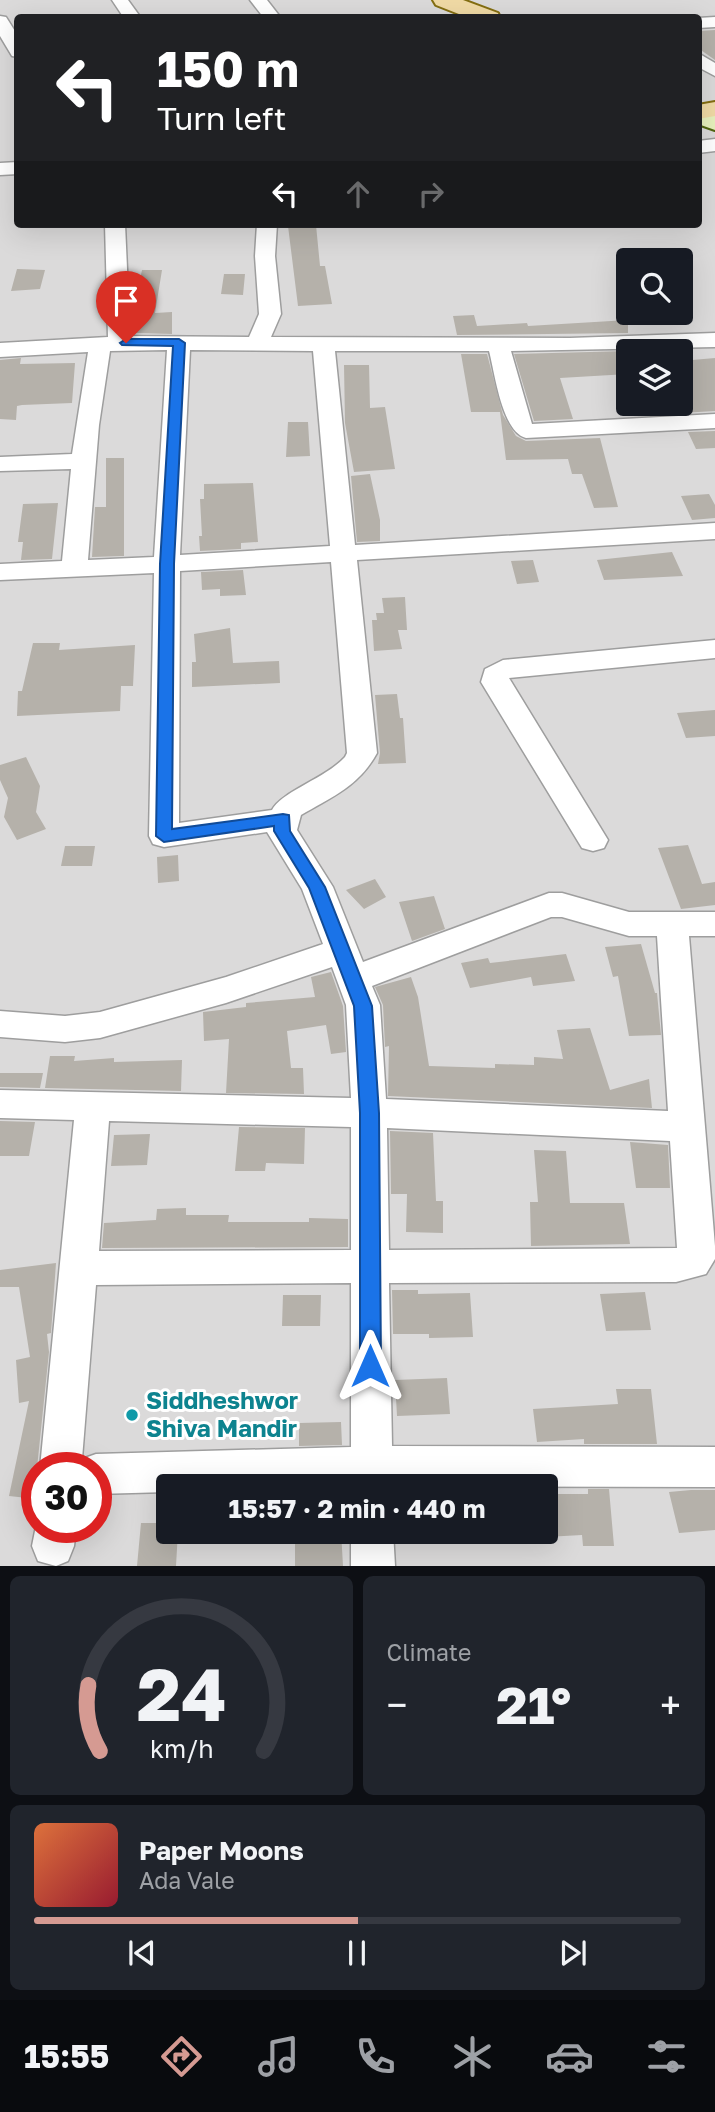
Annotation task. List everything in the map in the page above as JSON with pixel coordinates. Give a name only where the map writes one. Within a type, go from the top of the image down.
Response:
[{"type":"main road","points":[[419,0],[453,14]]},
{"type":"main road","points":[[444,0],[480,14]]},
{"type":"street","points":[[258,0],[270,14]]},
{"type":"street","points":[[0,21],[14,45]]},
{"type":"street","points":[[74,569],[84,461],[110,344],[115,228]]},
{"type":"street","points":[[258,342],[270,314],[265,256],[267,228]]},
{"type":"street","points":[[0,350],[179,343],[570,345],[715,340]]},
{"type":"street","points":[[323,342],[341,554],[362,753],[347,775],[287,809],[282,831],[317,887],[363,1006],[369,1113],[372,1474]]},
{"type":"street","points":[[179,343],[167,564],[164,836],[283,819]]},
{"type":"street","points":[[498,344],[521,426],[526,431],[715,421]]},
{"type":"street","points":[[0,464],[84,461]]},
{"type":"street","points":[[0,572],[715,531]]},
{"type":"street","points":[[593,840],[495,682],[495,675],[503,669],[712,658]]},
{"type":"street","points":[[0,1024],[65,1029],[100,1025],[309,964],[349,964],[549,905],[562,905],[629,924],[715,924]]},
{"type":"street","points":[[79,1268],[676,1265],[706,1257],[687,1127],[672,924]]},
{"type":"street","points":[[0,1104],[369,1113],[687,1127]]},
{"type":"street","points":[[62,1452],[93,1106]]},
{"type":"street","points":[[448,1474],[715,1467]]},
{"type":"street","points":[[112,1474],[156,1474]]},
{"type":"street","points":[[373,1544],[373,1566]]},
{"type":"shaded area","points":[[0,0],[715,0],[715,1566],[0,1566]]},
{"type":"building","points":[[715,30],[715,60],[702,51],[702,31]]},
{"type":"building","points":[[288,228],[316,228],[320,266],[325,266],[332,304],[298,306]]},
{"type":"building","points":[[17,269],[45,270],[40,289],[11,291]]},
{"type":"building","points":[[142,270],[162,270],[155,313],[172,312],[172,334],[136,333],[137,293]]},
{"type":"building","points":[[224,274],[245,274],[243,295],[221,294]]},
{"type":"building","points":[[474,315],[477,326],[616,321],[616,325],[628,325],[628,333],[457,335],[453,316]]},
{"type":"building","points":[[616,351],[616,375],[560,378],[573,419],[534,421],[514,354]]},
{"type":"building","points":[[461,354],[487,354],[503,415],[516,436],[526,441],[600,438],[618,507],[594,508],[582,474],[572,474],[568,459],[506,460],[500,412],[471,412]]},
{"type":"building","points":[[21,358],[20,364],[75,363],[72,403],[17,406],[16,420],[0,419],[0,360]]},
{"type":"building","points":[[715,358],[715,411],[693,412],[693,360]]},
{"type":"building","points":[[344,365],[369,365],[370,408],[385,407],[395,469],[354,472],[345,423]]},
{"type":"building","points":[[288,422],[308,422],[310,456],[286,457]]},
{"type":"building","points":[[715,431],[715,448],[696,449],[688,432]]},
{"type":"building","points":[[106,458],[124,458],[124,556],[92,557],[95,507],[106,507]]},
{"type":"building","points":[[370,474],[380,520],[380,541],[357,542],[351,476]]},
{"type":"building","points":[[253,483],[258,542],[241,543],[241,549],[200,551],[200,499],[204,499],[204,484]]},
{"type":"building","points":[[709,494],[715,505],[715,518],[692,520],[681,496]]},
{"type":"building","points":[[58,503],[52,559],[21,560],[23,542],[18,542],[23,504]]},
{"type":"building","points":[[672,552],[683,576],[604,580],[597,560]]},
{"type":"building","points":[[533,560],[539,582],[517,584],[511,561]]},
{"type":"building","points":[[243,570],[246,595],[220,596],[220,589],[202,590],[201,572]]},
{"type":"building","points":[[405,597],[407,630],[398,630],[402,649],[374,651],[372,620],[377,620],[376,613],[384,613],[382,598]]},
{"type":"building","points":[[230,628],[233,663],[279,661],[280,683],[192,687],[192,662],[196,662],[194,634]]},
{"type":"building","points":[[33,643],[60,643],[59,650],[135,645],[133,686],[121,686],[120,711],[17,716],[18,691],[22,691]]},
{"type":"building","points":[[397,694],[400,718],[403,718],[406,763],[378,764],[380,753],[375,695]]},
{"type":"building","points":[[715,710],[715,736],[686,738],[677,713]]},
{"type":"building","points":[[26,757],[40,786],[36,812],[46,829],[17,840],[4,817],[8,798],[0,780],[0,765]]},
{"type":"building","points":[[688,845],[702,884],[715,882],[715,905],[681,909],[658,848]]},
{"type":"building","points":[[65,846],[95,846],[92,866],[61,866]]},
{"type":"building","points":[[178,855],[179,881],[158,883],[157,857]]},
{"type":"building","points":[[375,879],[386,897],[364,909],[346,890]]},
{"type":"building","points":[[434,896],[445,929],[412,941],[399,902]]},
{"type":"building","points":[[641,944],[657,993],[661,1035],[629,1036],[618,976],[613,977],[605,947]]},
{"type":"building","points":[[566,954],[575,981],[533,986],[531,977],[470,988],[461,963],[488,958],[490,963]]},
{"type":"building","points":[[331,972],[343,1006],[346,1052],[331,1054],[326,1025],[287,1031],[291,1068],[303,1068],[304,1094],[226,1093],[229,1039],[204,1041],[203,1012],[246,1007],[246,1003],[315,997],[311,977]]},
{"type":"building","points":[[411,977],[418,997],[429,1066],[495,1068],[495,1064],[534,1065],[534,1057],[563,1059],[557,1030],[590,1028],[610,1090],[649,1079],[652,1108],[388,1096],[389,1046],[385,1047],[383,1005],[375,987]]},
{"type":"building","points":[[50,1056],[75,1056],[74,1061],[114,1058],[114,1062],[182,1060],[181,1091],[45,1088]]},
{"type":"building","points":[[0,1073],[43,1073],[40,1088],[0,1087]]},
{"type":"building","points":[[0,1121],[35,1122],[29,1156],[0,1156]]},
{"type":"building","points":[[239,1127],[305,1128],[304,1164],[266,1163],[265,1171],[235,1171]]},
{"type":"building","points":[[390,1131],[433,1133],[436,1201],[443,1201],[443,1233],[406,1232],[407,1194],[391,1194]]},
{"type":"building","points":[[150,1134],[147,1165],[111,1166],[114,1135]]},
{"type":"building","points":[[630,1142],[668,1145],[670,1188],[636,1188]]},
{"type":"building","points":[[534,1150],[566,1151],[570,1203],[624,1203],[630,1244],[531,1246],[530,1202],[538,1202]]},
{"type":"building","points":[[186,1208],[186,1215],[229,1215],[228,1222],[348,1219],[348,1247],[102,1248],[104,1223],[156,1220],[157,1209]]},
{"type":"building","points":[[56,1263],[51,1333],[47,1334],[49,1352],[39,1452],[21,1452],[21,1497],[9,1496],[29,1401],[19,1403],[16,1360],[30,1357],[19,1287],[0,1287],[0,1270]]},
{"type":"building","points":[[392,1290],[418,1290],[418,1294],[470,1293],[473,1337],[429,1338],[429,1334],[393,1334]]},
{"type":"building","points":[[645,1292],[651,1330],[606,1331],[600,1294]]},
{"type":"building","points":[[283,1295],[321,1295],[320,1326],[282,1326]]},
{"type":"building","points":[[447,1378],[450,1414],[397,1416],[395,1380]]},
{"type":"building","points":[[616,1389],[651,1389],[657,1444],[584,1444],[584,1439],[537,1442],[533,1409],[618,1404]]},
{"type":"building","points":[[341,1422],[342,1445],[299,1446],[299,1423]]},
{"type":"building","points":[[588,1489],[609,1489],[614,1546],[583,1546],[582,1535],[558,1536],[558,1494],[588,1494]]},
{"type":"building","points":[[715,1490],[715,1530],[679,1533],[669,1492]]},
{"type":"building","points":[[141,1523],[156,1523],[156,1544],[177,1544],[176,1566],[137,1566]]},
{"type":"building","points":[[295,1544],[342,1544],[343,1566],[295,1566]]},
{"type":"place","name":"Siddheshwor Shiva Mandir","points":[[132,1415]]},
{"type":"route","points":[[126,343],[179,343],[167,564],[164,836],[283,819],[282,831],[317,887],[343,949],[363,1006],[369,1113],[370,1366]]}]
